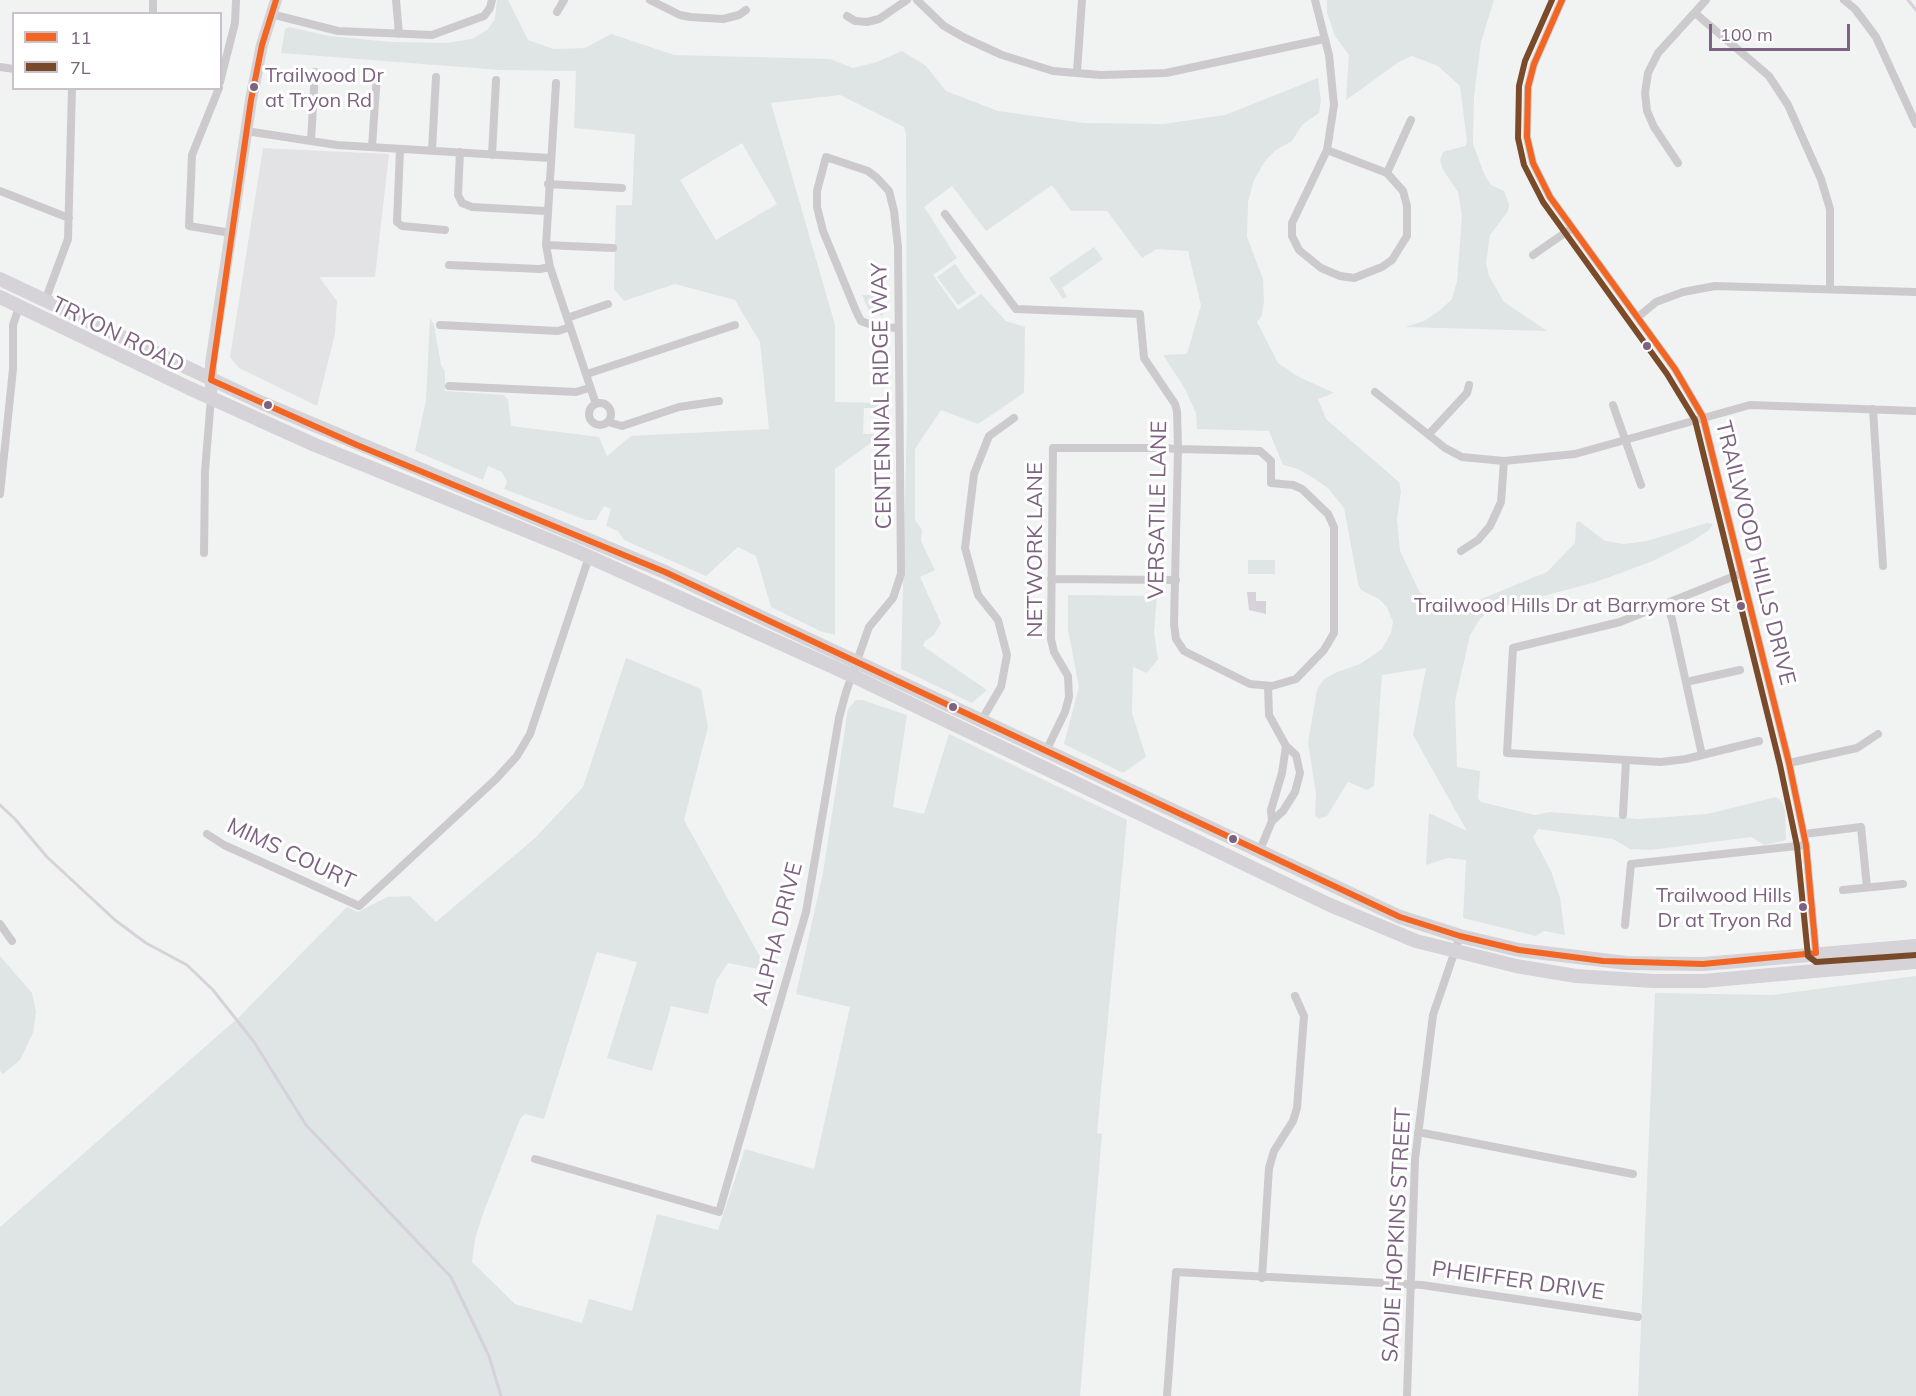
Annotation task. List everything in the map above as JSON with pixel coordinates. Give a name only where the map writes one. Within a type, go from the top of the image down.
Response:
[{"type":"main road","name":"TRYON ROAD","points":[[0,279],[211,380],[386,457],[580,535],[1330,905],[1394,933],[1455,952],[1516,966],[1585,977],[1653,981],[1722,979],[1916,963]]},
{"type":"main road","name":"TRYON ROAD","points":[[0,297],[211,398],[352,461],[589,557],[981,721],[1400,917],[1460,936],[1553,956],[1627,963],[1703,964],[1916,946]]},
{"type":"main road","points":[[1722,979],[1756,970],[1801,966],[1810,963],[1816,953]]},
{"type":"street","points":[[222,74],[235,23],[236,0]]},
{"type":"street","points":[[204,554],[205,471],[211,380],[246,131],[258,65],[276,0]]},
{"type":"street","points":[[396,0],[399,34]]},
{"type":"street","points":[[271,14],[338,31],[432,35],[484,16],[492,0]]},
{"type":"street","points":[[557,12],[564,0]]},
{"type":"street","points":[[650,0],[680,15],[690,17],[723,19],[739,15],[746,10]]},
{"type":"street","points":[[847,16],[855,21],[873,21],[907,0]]},
{"type":"street","points":[[917,0],[944,26],[965,38],[1053,71],[1166,73],[1324,39]]},
{"type":"street","points":[[1077,72],[1082,0]]},
{"type":"street","points":[[1314,0],[1324,39],[1334,105],[1327,150],[1292,223],[1293,236],[1299,250],[1321,268],[1340,276],[1354,278],[1382,267],[1392,260],[1407,236],[1408,215],[1403,191],[1387,173],[1327,150]]},
{"type":"street","name":"TRAILWOOD HILLS DRIVE","points":[[1562,0],[1534,64],[1528,87],[1527,137],[1533,163],[1550,197],[1676,369],[1703,417],[1790,763],[1806,845],[1816,953]]},
{"type":"street","points":[[1678,163],[1654,127],[1647,111],[1645,93],[1648,73],[1659,53],[1706,0]]},
{"type":"street","points":[[1844,0],[1876,37],[1916,124]]},
{"type":"street","points":[[1695,13],[1769,76],[1788,105],[1821,179],[1830,209],[1833,239],[1830,290]]},
{"type":"street","points":[[311,141],[315,72]]},
{"type":"street","points":[[372,147],[377,74]]},
{"type":"street","points":[[432,150],[436,77]]},
{"type":"street","points":[[492,155],[496,80]]},
{"type":"street","points":[[556,83],[546,211],[546,245],[550,267],[596,404]]},
{"type":"street","points":[[45,301],[68,238],[72,90]]},
{"type":"street","points":[[218,90],[192,155],[189,226],[231,233]]},
{"type":"street","points":[[1387,173],[1411,120]]},
{"type":"street","points":[[246,131],[372,147],[550,158]]},
{"type":"street","points":[[400,148],[397,222],[402,226],[445,230]]},
{"type":"street","points":[[460,152],[458,195],[462,203],[472,207],[546,211]]},
{"type":"street","name":"CENTENNIAL RIDGE WAY","points":[[853,668],[869,627],[897,591],[901,574],[898,248],[889,191],[868,171],[826,157],[817,190],[817,207],[823,231],[856,311],[861,321],[877,327],[898,328]]},
{"type":"street","points":[[548,184],[622,188]]},
{"type":"street","points":[[0,191],[69,218]]},
{"type":"street","name":"VERSATILE LANE","points":[[945,214],[1016,309],[1024,312],[1140,314],[1144,358],[1175,404],[1178,449],[1175,633],[1184,651],[1246,682],[1268,686]]},
{"type":"street","points":[[1533,255],[1572,228]]},
{"type":"street","points":[[546,245],[613,248]]},
{"type":"street","points":[[449,266],[540,269],[550,267]]},
{"type":"street","points":[[1638,317],[1665,299],[1683,292],[1715,286],[1916,292]]},
{"type":"street","points":[[440,325],[558,331],[568,323],[608,304]]},
{"type":"street","points":[[0,494],[13,369],[13,325],[19,307]]},
{"type":"street","points":[[587,374],[735,325]]},
{"type":"street","points":[[1429,434],[1467,393],[1469,385]]},
{"type":"street","points":[[449,386],[576,392],[589,388]]},
{"type":"street","points":[[1375,392],[1445,448],[1462,457],[1504,461],[1575,453],[1750,405],[1916,411]]},
{"type":"street","points":[[608,422],[611,415],[609,408],[603,404],[596,404],[591,409],[590,419],[598,425],[608,422],[622,426],[679,407],[719,400]]},
{"type":"street","points":[[1613,405],[1641,485]]},
{"type":"street","points":[[1873,409],[1883,566]]},
{"type":"street","points":[[981,721],[1001,687],[1008,655],[998,620],[978,595],[965,548],[974,474],[989,436],[1014,418]]},
{"type":"street","name":"NETWORK LANE","points":[[1046,751],[1065,712],[1069,697],[1066,670],[1051,643],[1053,448],[1178,449]]},
{"type":"street","points":[[1178,449],[1260,451],[1270,461],[1271,483],[1299,487],[1332,520],[1335,536],[1334,633],[1320,655],[1296,679],[1282,685],[1268,686],[1269,715],[1286,746],[1296,754],[1299,780],[1288,805],[1272,821],[1258,852]]},
{"type":"street","points":[[1461,551],[1478,540],[1490,526],[1501,502],[1504,461]]},
{"type":"street","name":"MIMS COURT","points":[[207,834],[224,845],[359,906],[496,779],[517,756],[530,734],[589,557]]},
{"type":"street","points":[[1742,573],[1620,622],[1513,648],[1507,753],[1661,762],[1759,741]]},
{"type":"street","points":[[1051,579],[1176,580]]},
{"type":"street","points":[[1666,605],[1672,619],[1702,755]]},
{"type":"street","name":"ALPHA DRIVE","points":[[535,1159],[719,1212],[806,912],[839,718],[853,668]]},
{"type":"street","points":[[1686,682],[1740,670]]},
{"type":"street","points":[[1790,763],[1857,748],[1878,734]]},
{"type":"street","points":[[1272,821],[1271,810],[1282,772],[1286,746]]},
{"type":"street","points":[[1623,814],[1626,761]]},
{"type":"street","points":[[1804,834],[1861,827],[1867,887]]},
{"type":"street","points":[[1625,925],[1631,864],[1806,845]]},
{"type":"street","points":[[1843,890],[1903,884]]},
{"type":"street","points":[[0,924],[12,941]]},
{"type":"street","name":"SADIE HOPKINS STREET","points":[[1407,1396],[1413,1192],[1418,1132],[1433,1016],[1460,936]]},
{"type":"street","points":[[1262,1278],[1269,1168],[1274,1151],[1287,1133],[1297,1108],[1304,1016],[1295,996]]},
{"type":"street","points":[[1418,1132],[1633,1174]]},
{"type":"street","name":"PHEIFFER DRIVE","points":[[1167,1396],[1176,1272],[1411,1284],[1638,1317]]},
{"type":"shaded area","points":[[497,0],[508,0],[528,40],[554,49],[585,48],[611,34],[674,55],[830,59],[853,68],[877,62],[902,51],[926,66],[946,91],[998,111],[1084,123],[1163,124],[1225,115],[1318,78],[1321,101],[1319,113],[1302,125],[1292,141],[1276,150],[1265,161],[1254,180],[1248,202],[1247,237],[1263,279],[1264,301],[1262,315],[1257,322],[1278,363],[1299,377],[1334,393],[1318,399],[1326,419],[1399,482],[1401,492],[1397,519],[1400,551],[1420,593],[1452,611],[1547,572],[1575,543],[1576,523],[1579,521],[1605,541],[1624,544],[1647,541],[1707,523],[1713,524],[1709,530],[1691,542],[1653,561],[1596,582],[1490,610],[1480,619],[1470,635],[1455,701],[1457,767],[1480,771],[1478,798],[1481,802],[1535,815],[1550,812],[1639,819],[1707,814],[1776,797],[1782,802],[1785,811],[1786,840],[1764,845],[1751,837],[1651,850],[1630,849],[1613,839],[1538,829],[1533,837],[1551,871],[1560,898],[1565,935],[1544,931],[1536,936],[1463,918],[1466,860],[1448,858],[1426,865],[1429,813],[1467,831],[1413,735],[1426,668],[1382,675],[1374,786],[1367,790],[1348,782],[1327,816],[1319,819],[1315,816],[1316,794],[1308,742],[1317,690],[1324,679],[1360,664],[1382,649],[1391,633],[1393,622],[1387,607],[1379,599],[1361,590],[1344,508],[1328,488],[1298,469],[1283,465],[1269,431],[1197,429],[1196,413],[1184,387],[1163,355],[1187,354],[1201,305],[1188,251],[1157,249],[1142,258],[1107,211],[1071,211],[1052,185],[986,231],[952,186],[924,207],[957,258],[933,275],[958,310],[981,294],[1006,321],[1025,327],[1024,393],[978,424],[941,410],[915,449],[915,520],[922,530],[921,541],[935,570],[920,577],[941,623],[934,635],[925,641],[923,646],[987,690],[972,703],[901,669],[907,419],[906,134],[904,127],[840,95],[771,103],[835,325],[835,402],[883,403],[883,434],[835,469],[835,635],[820,631],[771,607],[756,556],[738,547],[706,576],[624,540],[618,531],[606,526],[611,509],[604,506],[596,520],[586,520],[504,489],[507,482],[502,472],[488,466],[483,480],[415,451],[426,400],[430,318],[434,325],[441,365],[445,371],[445,391],[504,395],[508,400],[511,426],[599,437],[607,456],[631,436],[769,429],[760,342],[735,300],[675,284],[624,301],[614,289],[616,205],[632,205],[635,134],[574,128],[576,71],[500,70],[281,53],[285,29],[289,27],[329,36],[391,42],[447,43],[472,39],[488,29],[495,19]],"holes":[[[742,143],[777,204],[716,240],[680,180]],[[864,408],[877,408],[876,434],[863,434]]]},
{"type":"shaded area","points":[[1327,0],[1494,0],[1481,42],[1474,97],[1473,144],[1485,176],[1491,185],[1504,191],[1509,205],[1508,211],[1490,235],[1486,263],[1489,276],[1504,302],[1547,331],[1405,327],[1424,321],[1439,311],[1452,299],[1457,281],[1462,216],[1458,192],[1443,170],[1440,160],[1443,152],[1465,146],[1467,142],[1460,86],[1438,66],[1412,56],[1399,62],[1346,100],[1349,55],[1335,36],[1327,13]]},
{"type":"shaded area","points":[[263,148],[389,154],[375,277],[319,277],[337,301],[335,334],[317,406],[239,368],[230,357]]},
{"type":"shaded area","points":[[1094,247],[1103,259],[1062,288],[1067,296],[1063,299],[1049,278]]},
{"type":"shaded area","points":[[955,264],[976,293],[958,305],[937,277]]},
{"type":"shaded area","points":[[862,295],[882,295],[883,316],[869,311]]},
{"type":"shaded area","points":[[1248,560],[1275,560],[1275,574],[1248,574]]},
{"type":"shaded area","points":[[1247,592],[1256,592],[1256,601],[1266,601],[1266,614],[1249,610]]},
{"type":"shaded area","points":[[1068,595],[1157,596],[1154,632],[1158,659],[1147,673],[1133,667],[1132,713],[1146,757],[1123,773],[1064,744],[1079,687],[1068,630]]},
{"type":"shaded area","points":[[626,658],[701,689],[708,727],[684,820],[768,971],[728,963],[716,981],[708,1014],[671,1006],[652,1071],[607,1058],[637,962],[597,952],[544,1119],[525,1114],[520,1119],[483,1214],[475,1239],[472,1262],[515,1304],[582,1323],[589,1299],[632,1311],[657,1214],[718,1230],[745,1149],[814,1169],[850,1007],[796,994],[823,873],[848,709],[856,700],[862,700],[907,715],[893,807],[924,814],[949,734],[1127,820],[1097,1133],[1102,1134],[1080,1396],[0,1396],[0,1227],[239,1017],[347,907],[358,912],[387,897],[410,896],[436,922],[535,838],[583,787]]},
{"type":"shaded area","points":[[0,956],[32,993],[36,1012],[33,1033],[20,1060],[3,1074],[0,1071]]},
{"type":"shaded area","points":[[1916,976],[1916,1396],[1638,1396],[1655,993],[1772,995]]},
{"type":"waterway","points":[[1908,0],[1916,10]]},
{"type":"waterway","points":[[0,805],[47,857],[115,920],[146,943],[187,965],[213,990],[254,1042],[306,1125],[451,1277],[489,1356],[501,1396]]},
{"type":"transit line","name":"11","points":[[276,0],[262,45],[251,100],[211,380],[357,445],[665,572],[1400,917],[1460,936],[1519,950],[1603,961],[1703,964],[1816,953],[1806,845],[1789,763],[1703,417],[1675,369],[1550,197],[1533,163],[1527,137],[1528,87],[1534,64],[1562,0]]},
{"type":"transit line","name":"7L","points":[[1552,0],[1525,61],[1519,86],[1518,138],[1524,165],[1543,202],[1667,374],[1695,420],[1780,765],[1797,846],[1808,956],[1816,962],[1916,955]]},
{"type":"place","name":"Trailwood Dr at Tryon Rd","points":[[254,87]]},
{"type":"place","name":"Trailwood Hills Dr at Barrymore St","points":[[1741,606]]},
{"type":"place","name":"Trailwood Hills Dr at Tryon Rd","points":[[1803,907]]}]
